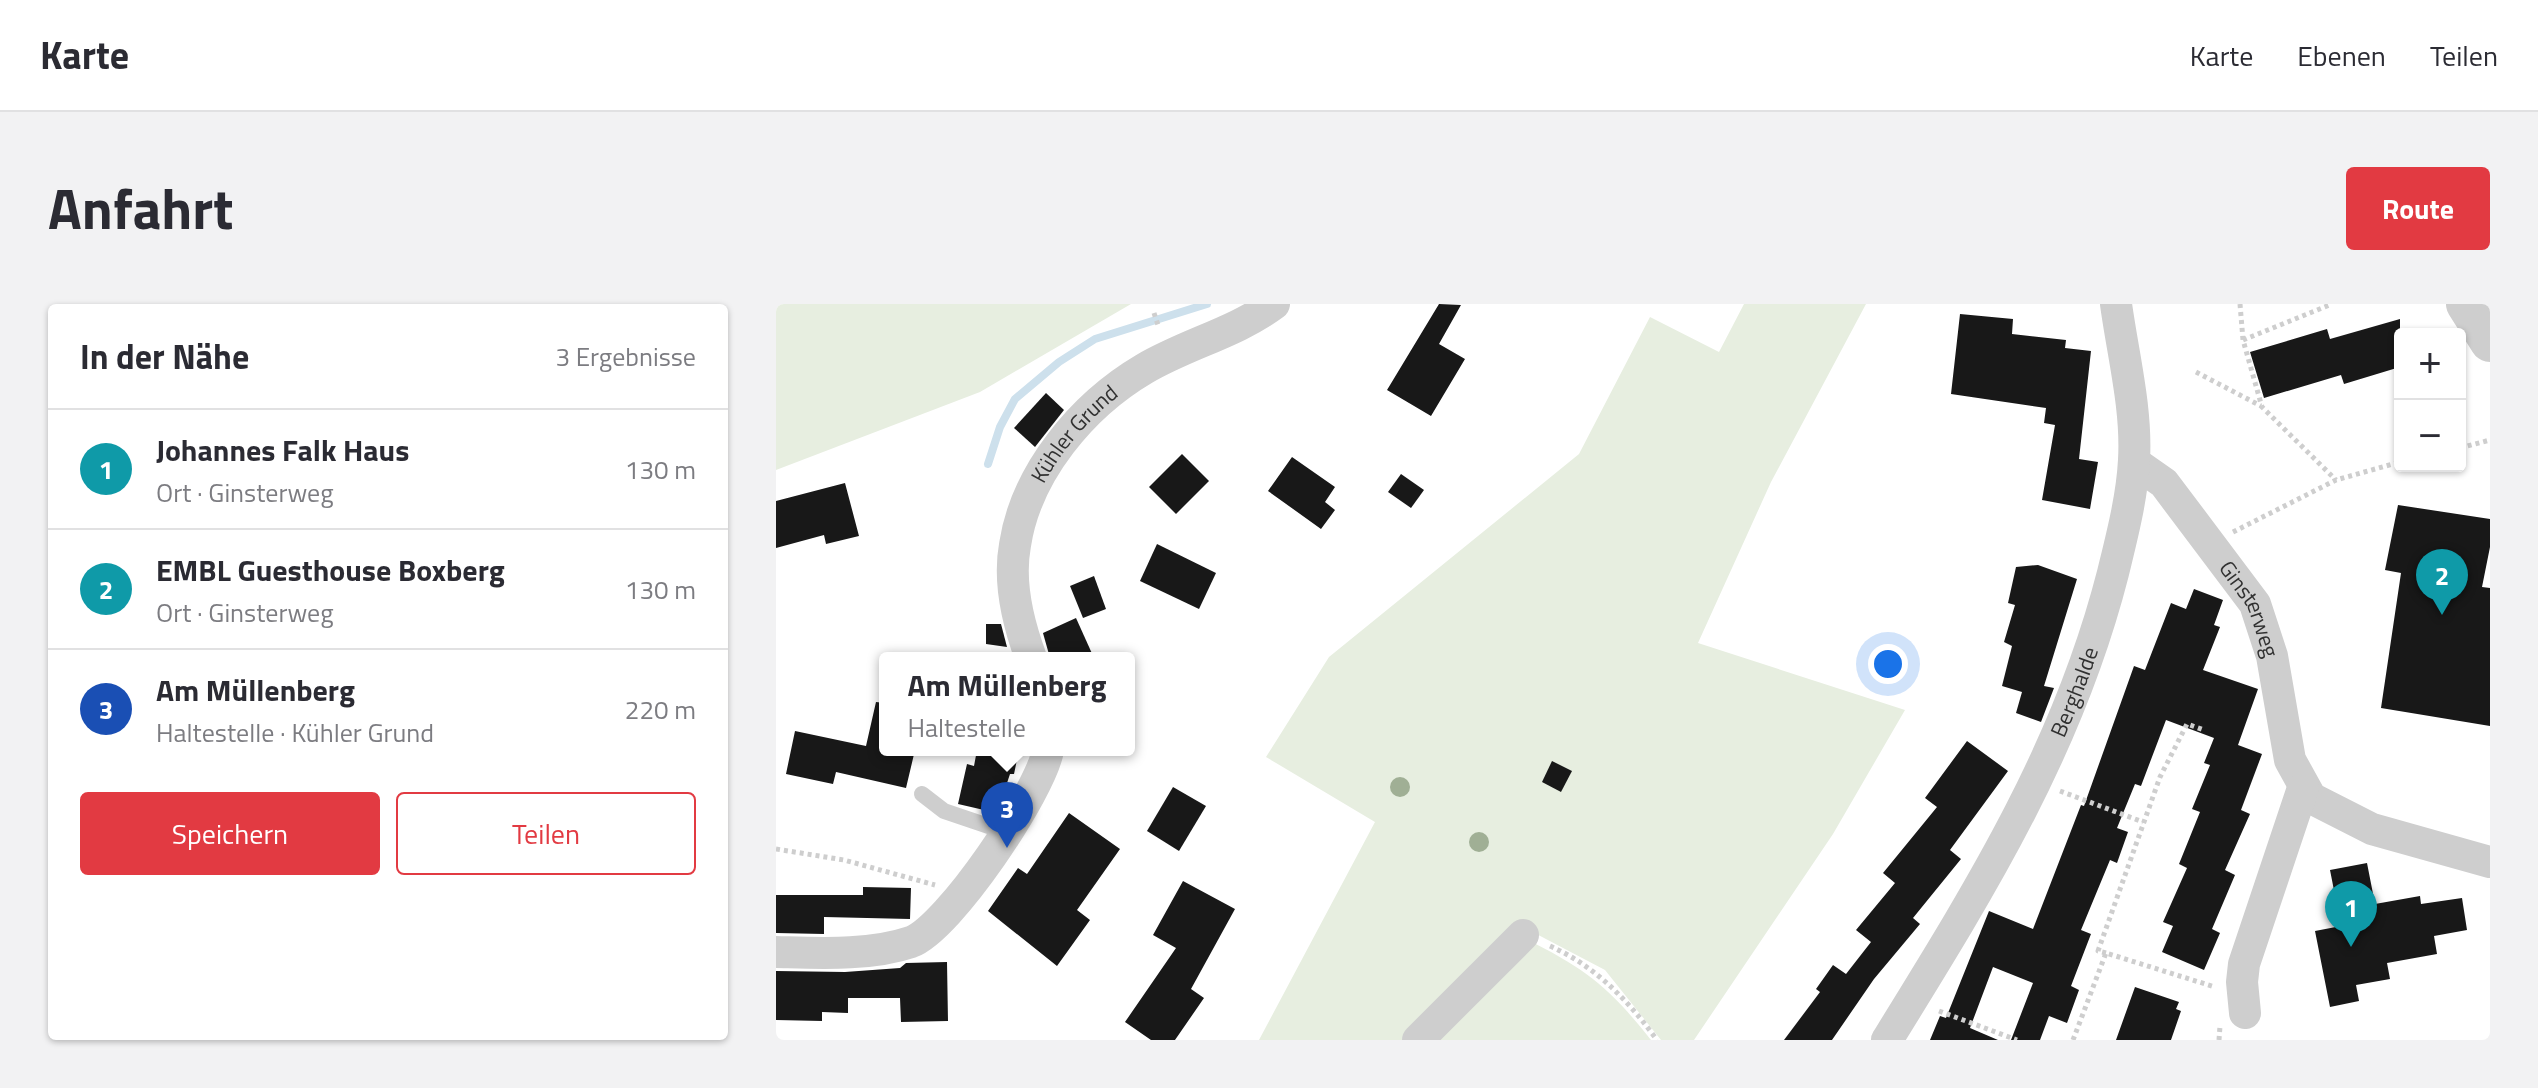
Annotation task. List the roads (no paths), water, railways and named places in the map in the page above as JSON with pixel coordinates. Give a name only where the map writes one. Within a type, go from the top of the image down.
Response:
[{"type":"street","name":"Kühler Grund","points":[[1029,652],[1017,611],[1014,545],[1035,485],[1048,463],[1086,412],[1110,390],[1168,356],[1246,322],[1274,304]]},
{"type":"street","name":"Berghalde","points":[[1887,1040],[2006,845],[2065,718],[2103,612],[2122,534],[2134,462],[2135,435],[2116,304]]},
{"type":"street","points":[[2466,304],[2490,342]]},
{"type":"street","name":"Ginsterweg","points":[[2134,462],[2164,483],[2255,604],[2272,656],[2290,760],[2303,788]]},
{"type":"street","points":[[776,952],[820,953],[912,941],[937,925],[1006,832],[1040,777],[1046,756]]},
{"type":"street","points":[[2238,999],[2244,964],[2303,788],[2322,806],[2372,829],[2490,862]]},
{"type":"street","points":[[1418,1040],[1533,939]]},
{"type":"lane","points":[[922,794],[944,811],[1006,832]]},
{"type":"waterway","points":[[988,464],[1000,427],[1015,399],[1059,362],[1095,339],[1207,304]]},
{"type":"place","name":"EMBL Guesthouse Boxberg","points":[[2442,615]]},
{"type":"place","name":"Am Müllenberg","points":[[1007,848]]},
{"type":"place","name":"Johannes Falk Haus","points":[[2351,947]]}]
